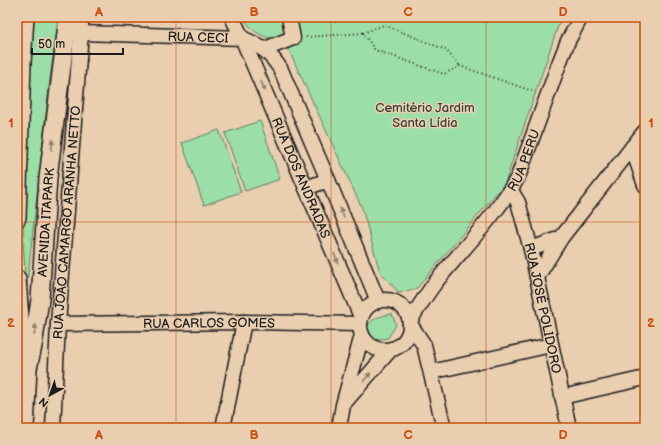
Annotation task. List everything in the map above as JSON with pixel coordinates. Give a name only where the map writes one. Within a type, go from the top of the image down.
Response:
[{"type":"main road","points":[[17,218],[20,63],[25,17]]},
{"type":"main road","name":"AVENIDA ITAPARK","points":[[25,428],[28,368],[40,300],[48,178],[68,17]]},
{"type":"main road","points":[[17,279],[22,332],[28,368]]},
{"type":"street","name":"RUA JOÃO CAMARGO ARANHA NETTO","points":[[53,428],[58,324],[81,17]]},
{"type":"street","name":"RUA DOS ANDRADAS","points":[[232,17],[306,188],[361,325]]},
{"type":"street","points":[[265,49],[293,38],[289,17]]},
{"type":"street","name":"RUA PERU","points":[[409,327],[434,284],[511,191],[518,177],[546,96],[568,41],[581,17]]},
{"type":"street","name":"RUA CECI","points":[[81,33],[242,38]]},
{"type":"street","name":"RUA DOS ANDRADAS","points":[[242,38],[265,49],[281,70],[378,301]]},
{"type":"street","points":[[255,69],[268,65],[281,70]]},
{"type":"street","points":[[537,277],[561,238],[645,131]]},
{"type":"street","points":[[632,147],[645,185]]},
{"type":"street","points":[[306,188],[328,180]]},
{"type":"street","name":"RUA JOSÉ POLIDORO","points":[[511,191],[518,202],[531,249],[569,428]]},
{"type":"street","points":[[531,249],[561,238]]},
{"type":"street","name":"RUA PERU","points":[[404,308],[434,284]]},
{"type":"street","points":[[339,428],[361,325],[365,310],[378,301],[385,300],[398,304],[404,308],[408,314],[409,327],[398,347],[392,349],[378,349],[366,341],[361,325]]},
{"type":"street","points":[[223,428],[244,322]]},
{"type":"street","name":"RUA CARLOS GOMES","points":[[58,324],[244,322],[361,325]]},
{"type":"street","points":[[409,327],[424,345],[444,428]]},
{"type":"street","points":[[431,372],[551,345]]},
{"type":"street","points":[[344,405],[392,349]]},
{"type":"street","points":[[562,397],[645,378]]},
{"type":"path","points":[[293,38],[363,33],[384,25],[446,50],[460,66],[546,96]]},
{"type":"path","points":[[363,33],[375,50],[444,74],[460,66]]},
{"type":"green space","points":[[34,17],[59,17],[50,78],[26,293],[23,238],[27,127]]},
{"type":"green space","name":"Cemitério Jardim Santa Lídia","points":[[244,17],[561,17],[505,183],[417,288],[399,293],[380,272],[362,208],[285,42],[266,37],[256,32],[247,23]]},
{"type":"green space","points":[[260,121],[280,179],[245,191],[225,133]]},
{"type":"green space","points":[[219,130],[241,192],[204,205],[182,143]]},
{"type":"green space","points":[[392,314],[396,325],[388,338],[374,340],[365,339],[362,335],[371,322],[381,316]]}]
